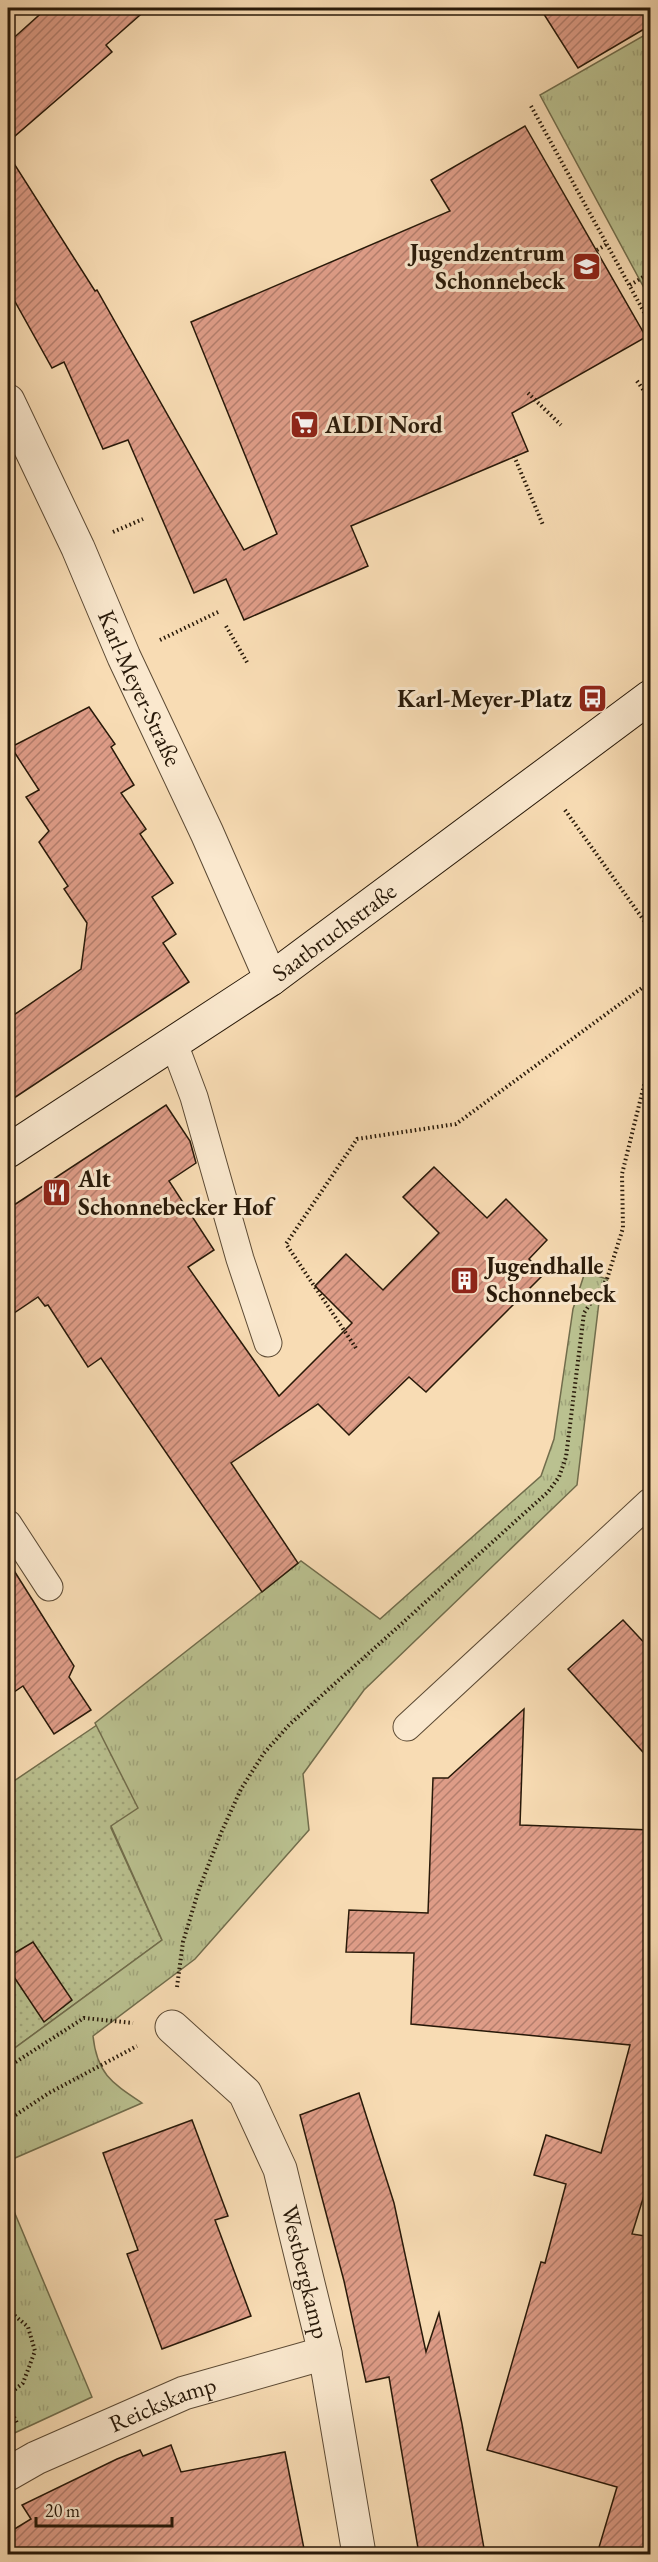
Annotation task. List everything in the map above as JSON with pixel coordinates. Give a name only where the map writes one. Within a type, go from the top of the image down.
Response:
[{"type":"street","name":"Karl-Meyer-Straße","points":[[8,401],[78,548],[124,657],[207,833],[271,979]]},
{"type":"street","name":"Saatbruchstraße","points":[[8,1151],[271,979],[651,697]]},
{"type":"street","name":"Westbergkamp","points":[[172,2027],[245,2093],[280,2169],[325,2353],[359,2554]]},
{"type":"street","name":"Reickskamp","points":[[8,2474],[36,2458],[184,2393],[325,2353]]},
{"type":"lane","points":[[173,1041],[194,1097],[240,1259],[268,1343]]},
{"type":"lane","points":[[407,1727],[651,1502]]},
{"type":"lane","points":[[8,1524],[49,1587]]},
{"type":"path","points":[[531,106],[651,322]]},
{"type":"path","points":[[597,250],[607,244]]},
{"type":"path","points":[[630,285],[651,273]]},
{"type":"path","points":[[637,381],[651,399]]},
{"type":"path","points":[[528,393],[561,425]]},
{"type":"path","points":[[514,456],[543,525]]},
{"type":"path","points":[[124,657],[220,611]]},
{"type":"path","points":[[226,626],[248,664]]},
{"type":"path","points":[[541,777],[651,929]]},
{"type":"path","points":[[356,1348],[286,1244],[357,1139],[456,1124],[651,982]]},
{"type":"path","points":[[172,2027],[183,1942],[198,1889],[241,1789],[264,1754],[290,1724],[548,1492],[559,1477],[566,1457],[584,1313],[607,1279],[623,1228],[622,1174],[651,1061]]},
{"type":"path","points":[[8,2067],[84,2018],[172,2027]]},
{"type":"path","points":[[8,2120],[49,2093],[172,2027]]},
{"type":"path","points":[[8,2395],[23,2383],[35,2351],[28,2327],[13,2314]]},
{"type":"green space","points":[[650,32],[650,299],[540,95]]},
{"type":"green space","points":[[585,1272],[607,1279],[609,1288],[599,1302],[577,1485],[364,1690],[303,1774],[309,1830],[195,1959],[93,2036],[102,2069],[114,2083],[142,2103],[8,2161],[8,2053],[162,1940],[111,1826],[138,1808],[95,1723],[301,1561],[380,1619],[541,1476],[554,1439],[573,1309]]},
{"type":"green space","points":[[97,1725],[142,1808],[111,1828],[162,1940],[8,2053],[8,1785]]},
{"type":"green space","points":[[8,2197],[92,2397],[8,2436]]},
{"type":"building","points":[[47,8],[148,8],[106,45],[112,52],[8,142],[8,43]]},
{"type":"building","points":[[540,8],[651,8],[651,25],[578,68]]},
{"type":"building","name":"ALDI Nord","points":[[525,126],[646,337],[512,413],[528,451],[351,526],[368,566],[244,620],[226,579],[194,593],[128,440],[103,449],[64,362],[52,368],[8,289],[8,154],[95,291],[97,290],[244,550],[277,534],[191,322],[450,211],[431,180]]},
{"type":"building","points":[[89,707],[115,744],[111,747],[134,785],[121,793],[146,829],[140,834],[173,883],[152,897],[176,934],[163,943],[189,982],[8,1102],[8,1019],[81,969],[87,923],[64,889],[68,886],[39,842],[49,831],[26,797],[39,790],[11,747]]},
{"type":"building","points":[[166,1105],[190,1141],[196,1163],[169,1181],[214,1250],[188,1267],[279,1396],[352,1323],[315,1286],[346,1254],[383,1290],[439,1233],[403,1197],[434,1167],[487,1218],[506,1199],[547,1240],[529,1259],[544,1274],[426,1392],[409,1377],[349,1435],[318,1404],[231,1463],[298,1563],[262,1592],[101,1358],[88,1367],[48,1305],[45,1306],[38,1297],[8,1317],[8,1209]]},
{"type":"building","points":[[8,1561],[74,1666],[69,1677],[91,1710],[54,1734],[23,1686],[8,1696]]},
{"type":"building","points":[[623,1620],[651,1650],[651,1761],[568,1669]]},
{"type":"building","points":[[524,1709],[520,1825],[651,1830],[651,2173],[632,2234],[651,2237],[651,2554],[597,2554],[617,2487],[487,2450],[541,2262],[545,2263],[566,2184],[534,2175],[546,2135],[601,2153],[630,2045],[411,2024],[414,1953],[346,1952],[349,1910],[428,1913],[433,1778],[448,1778]]},
{"type":"building","points":[[33,1942],[72,2000],[44,2022],[8,1968],[8,1957]]},
{"type":"building","points":[[359,2093],[394,2203],[426,2352],[439,2313],[485,2554],[419,2554],[389,2377],[366,2382],[344,2281],[300,2115]]},
{"type":"building","points":[[192,2120],[228,2216],[215,2220],[251,2316],[162,2349],[127,2254],[138,2250],[103,2153]]},
{"type":"building","points":[[171,2445],[181,2472],[285,2452],[305,2554],[8,2554],[8,2533],[31,2519],[22,2505],[117,2459],[140,2450],[143,2456]]},
{"type":"place","name":"Jugendzentrum Schonnebeck","points":[[586,267]]},
{"type":"place","name":"ALDI Nord","points":[[304,425]]},
{"type":"place","name":"Karl-Meyer-Platz","points":[[593,699]]},
{"type":"place","name":"Alt Schonnebecker Hof","points":[[57,1193]]},
{"type":"place","name":"Jugendhalle Schonnebeck","points":[[465,1280]]}]
